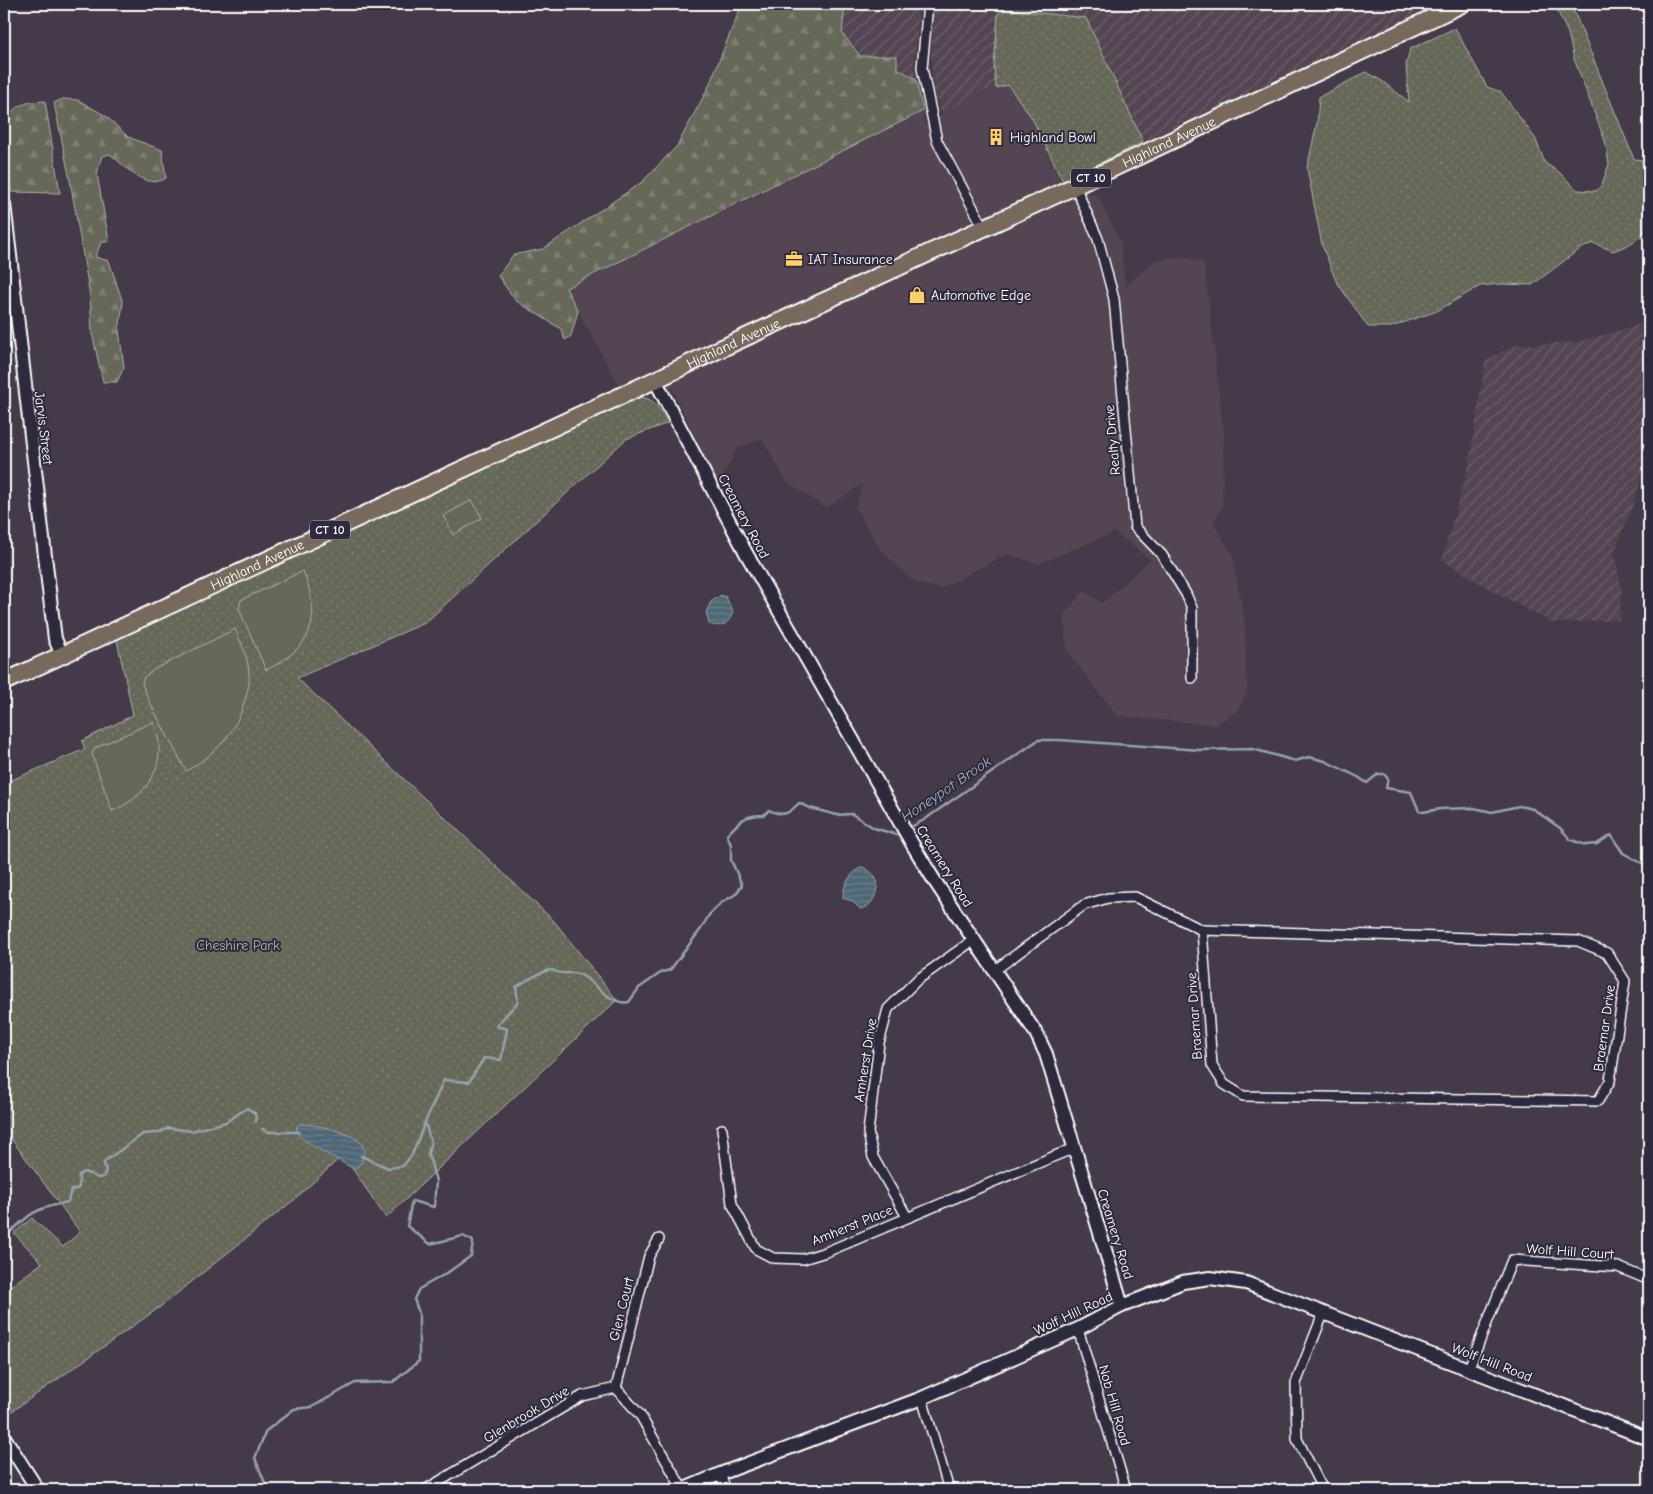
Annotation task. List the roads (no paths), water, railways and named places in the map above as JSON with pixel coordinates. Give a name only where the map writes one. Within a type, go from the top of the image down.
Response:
[{"type":"highway","name":"Highland Avenue","points":[[4,682],[1075,186],[1457,5]]},
{"type":"street","points":[[928,4],[922,68],[937,141],[984,228]]},
{"type":"street","name":"Realty Drive","points":[[1075,186],[1098,238],[1114,299],[1134,527],[1162,555],[1192,608],[1192,678]]},
{"type":"street","name":"Jarvis Street","points":[[4,204],[49,590],[56,640],[62,654]]},
{"type":"street","name":"Creamery Road","points":[[655,380],[751,562],[910,839],[934,880],[1036,1033],[1046,1054],[1122,1306]]},
{"type":"street","name":"Braemar Drive","points":[[995,970],[1084,905],[1108,898],[1135,897],[1202,930],[1578,941],[1606,953],[1625,982],[1610,1081],[1598,1101],[1243,1096],[1224,1084],[1212,1065],[1202,930]]},
{"type":"street","name":"Amherst Drive","points":[[907,1217],[873,1157],[868,1132],[879,1043],[888,1009],[917,980],[975,940]]},
{"type":"street","name":"Amherst Place","points":[[722,1129],[732,1204],[756,1250],[773,1258],[802,1259],[826,1252],[1074,1148]]},
{"type":"street","name":"Glen Court","points":[[616,1388],[649,1256],[659,1238]]},
{"type":"street","name":"Wolf Hill Court","points":[[1469,1368],[1512,1260],[1618,1267],[1649,1280]]},
{"type":"street","name":"Wolf Hill Road","points":[[683,1490],[720,1474],[922,1398],[1078,1328],[1122,1306],[1183,1282],[1210,1278],[1246,1283],[1649,1438]]},
{"type":"street","points":[[1323,1314],[1296,1383],[1297,1439],[1323,1490]]},
{"type":"street","name":"Nob Hill Road","points":[[1078,1328],[1126,1490]]},
{"type":"street","points":[[616,1388],[640,1415],[683,1490]]},
{"type":"street","name":"Glenbrook Drive","points":[[425,1490],[582,1396],[616,1388]]},
{"type":"street","points":[[922,1398],[949,1490]]},
{"type":"street","points":[[4,1437],[38,1490]]},
{"type":"street","points":[[720,1474],[726,1490]]},
{"type":"water","points":[[721,595],[726,597],[733,612],[727,623],[718,626],[709,624],[706,612],[711,602]]},
{"type":"water","points":[[863,867],[874,876],[877,886],[875,897],[869,905],[860,909],[852,901],[843,898],[843,893],[846,884],[855,871]]},
{"type":"water","points":[[300,1124],[332,1129],[356,1139],[365,1150],[362,1161],[356,1168],[352,1168],[315,1147],[298,1134],[297,1126]]},
{"type":"waterway","name":"Honeypot Brook","points":[[907,829],[924,820],[1038,740],[1200,750],[1253,749],[1295,761],[1309,757],[1325,761],[1367,783],[1378,774],[1384,774],[1388,779],[1386,788],[1411,792],[1419,811],[1423,812],[1440,809],[1474,808],[1492,812],[1519,806],[1533,809],[1560,828],[1571,840],[1586,845],[1597,844],[1611,835],[1623,853],[1649,867]]},
{"type":"waterway","name":"Honeypot Brook","points":[[264,1490],[267,1488],[255,1458],[266,1431],[294,1409],[312,1407],[355,1383],[393,1382],[419,1361],[419,1313],[414,1299],[419,1289],[471,1256],[473,1241],[463,1236],[430,1244],[407,1226],[412,1201],[434,1207],[436,1181],[428,1153],[431,1143],[425,1122],[444,1080],[469,1082],[484,1058],[501,1060],[507,1029],[496,1026],[518,1002],[516,987],[533,977],[551,970],[561,973],[576,973],[586,978],[609,997],[622,1002],[629,1002],[639,988],[662,972],[670,970],[701,929],[709,915],[721,903],[736,894],[742,885],[731,860],[731,845],[727,835],[746,818],[764,815],[769,810],[782,814],[786,813],[799,803],[837,815],[852,814],[874,828],[897,835],[900,833]]},
{"type":"waterway","points":[[4,1237],[33,1213],[47,1207],[68,1202],[71,1190],[79,1187],[79,1175],[84,1172],[98,1178],[103,1177],[106,1171],[105,1161],[143,1134],[157,1133],[169,1128],[191,1131],[226,1122],[247,1108],[255,1113],[256,1122]]},
{"type":"waterway","points":[[361,1156],[388,1168],[403,1166],[412,1155],[425,1122]]},
{"type":"waterway","points":[[262,1129],[269,1132],[299,1132]]},
{"type":"place","name":"Highland Bowl","points":[[996,137]]},
{"type":"place","name":"IAT Insurance","points":[[794,259]]},
{"type":"place","name":"Automotive Edge","points":[[917,295]]},
{"type":"park label","name":"Cheshire Park","points":[[238,945]]}]
